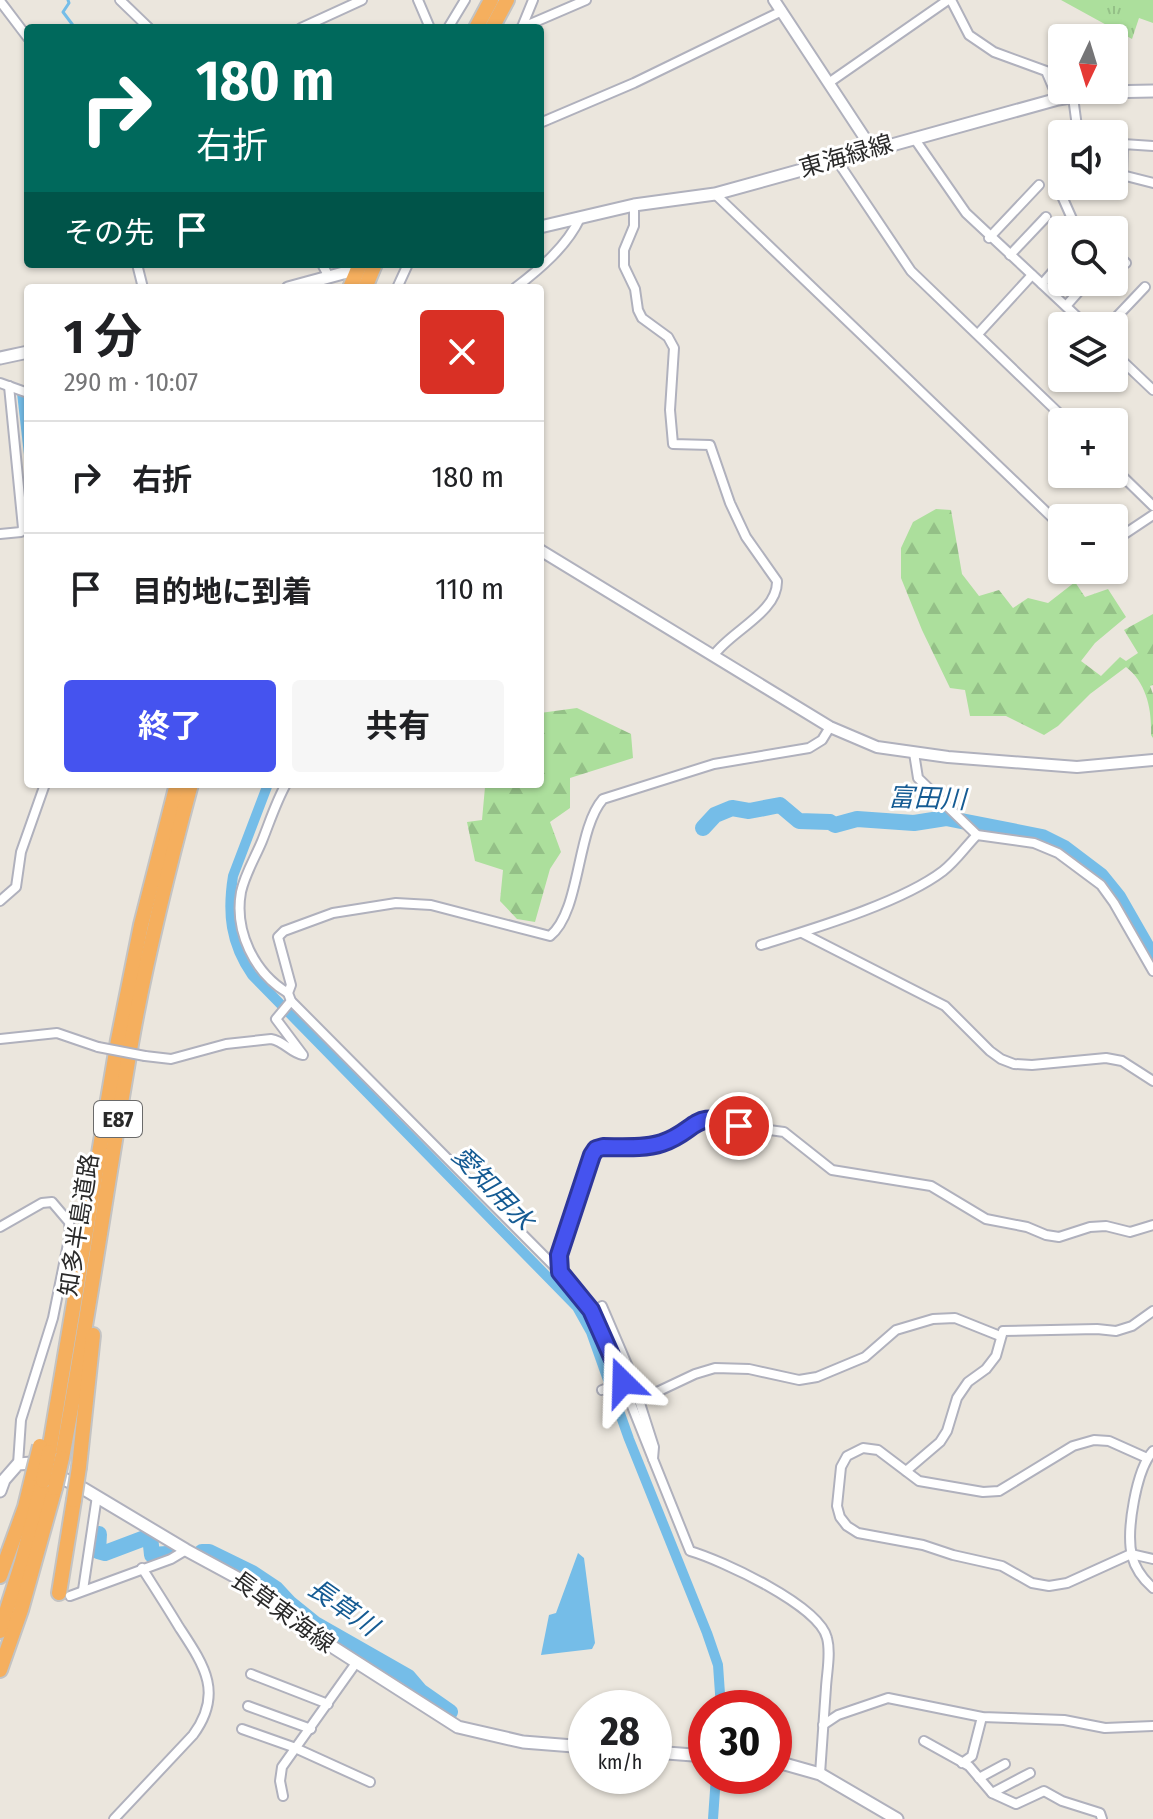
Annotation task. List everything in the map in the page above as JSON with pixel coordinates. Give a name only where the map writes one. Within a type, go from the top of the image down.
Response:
[{"type":"highway","points":[[478,24],[491,0]]},
{"type":"highway","points":[[494,24],[507,0]]},
{"type":"highway","name":"知多半島道路","points":[[0,1631],[44,1481],[130,978],[176,788]]},
{"type":"highway","name":"知多半島道路","points":[[50,1452],[96,1263],[137,1011],[190,788]]},
{"type":"highway","points":[[64,1595],[96,1304],[96,1263]]},
{"type":"highway","points":[[0,1576],[25,1507],[44,1481],[50,1452]]},
{"type":"highway","name":"知多半島道路","points":[[0,1670],[31,1580],[44,1481]]},
{"type":"main road","name":"東海緑線","points":[[1128,91],[1153,91]]},
{"type":"main road","name":"東海緑線","points":[[544,226],[634,205],[715,194],[1048,102]]},
{"type":"main road","points":[[303,284],[353,268]]},
{"type":"main road","points":[[0,358],[24,353]]},
{"type":"main road","name":"長草東海線","points":[[18,1464],[32,1463],[97,1496],[258,1589],[290,1617],[356,1663],[458,1727],[523,1742],[568,1746]]},
{"type":"main road","points":[[0,1491],[4,1480],[18,1464]]},
{"type":"main road","points":[[792,1766],[820,1774],[881,1815],[897,1819]]},
{"type":"street","points":[[120,0],[145,24]]},
{"type":"street","points":[[310,24],[362,0]]},
{"type":"street","points":[[418,0],[428,24]]},
{"type":"street","points":[[450,24],[465,0]]},
{"type":"street","points":[[523,24],[533,0]]},
{"type":"street","points":[[530,24],[586,0]]},
{"type":"street","points":[[830,82],[950,0],[969,35],[994,52],[1046,71],[1048,76]]},
{"type":"street","points":[[0,1],[24,33]]},
{"type":"street","points":[[544,121],[634,83],[778,3],[872,149]]},
{"type":"street","points":[[914,138],[955,200],[989,238],[1072,312]]},
{"type":"street","points":[[1128,144],[1153,146]]},
{"type":"street","points":[[836,159],[911,271],[1054,408]]},
{"type":"street","points":[[1128,177],[1153,183]]},
{"type":"street","points":[[989,238],[1039,185]]},
{"type":"street","points":[[715,194],[1048,514]]},
{"type":"street","points":[[634,205],[634,226],[624,250],[624,266],[635,289],[642,318],[668,337],[674,348],[670,410],[673,444],[710,445],[730,503],[746,537],[777,581],[770,604],[714,655]]},
{"type":"street","points":[[1010,255],[1046,217]]},
{"type":"street","points":[[544,265],[580,218]]},
{"type":"street","points":[[324,268],[329,277]]},
{"type":"street","points":[[520,284],[540,268]]},
{"type":"street","points":[[978,334],[1032,275]]},
{"type":"street","points":[[1042,284],[1048,277]]},
{"type":"street","points":[[1121,312],[1145,287]]},
{"type":"street","points":[[1066,306],[1075,296]]},
{"type":"street","points":[[1128,366],[1153,390]]},
{"type":"street","points":[[0,534],[21,532],[23,528],[4,385],[24,392]]},
{"type":"street","points":[[1128,482],[1153,506]]},
{"type":"street","points":[[1128,532],[1153,515]]},
{"type":"street","points":[[544,552],[830,727],[877,747],[1077,767],[1153,760]]},
{"type":"street","points":[[0,1039],[57,1033],[98,1047],[171,1059],[226,1044],[271,1039],[303,1055],[276,1019],[289,997],[291,985],[278,937],[284,931],[333,913],[396,903],[431,905],[550,936],[556,932],[569,901],[594,813],[603,799],[714,764],[809,748],[822,740],[830,727]]},
{"type":"street","points":[[914,753],[918,778],[977,835],[1034,843],[1058,853],[1101,885],[1153,971]]},
{"type":"street","points":[[0,901],[16,887],[21,852],[44,788]]},
{"type":"street","points":[[283,788],[253,857],[240,902],[243,935],[251,954],[265,974],[560,1272],[591,1310],[690,1551],[718,1560],[799,1604],[817,1618],[824,1629],[829,1651],[820,1774]]},
{"type":"street","points":[[761,945],[802,933],[899,895],[944,871],[977,835]]},
{"type":"street","points":[[802,933],[945,1006],[1001,1059],[1014,1064],[1032,1065],[1106,1058],[1122,1061],[1153,1081]]},
{"type":"street","points":[[560,1272],[559,1255],[596,1149],[659,1144],[705,1119],[722,1119],[739,1126],[784,1132],[832,1170],[931,1186],[986,1219],[1027,1227],[1046,1235],[1059,1237],[1090,1227],[1106,1226],[1130,1232],[1153,1225]]},
{"type":"street","points":[[0,1227],[42,1203],[52,1202],[69,1222],[70,1234],[53,1318],[21,1420],[18,1464]]},
{"type":"street","points":[[602,1306],[640,1400],[654,1447],[653,1459]]},
{"type":"street","points":[[906,1471],[940,1442],[947,1431],[957,1398],[968,1382],[986,1369],[996,1356],[1003,1331],[1125,1330],[1153,1311]]},
{"type":"street","points":[[640,1400],[715,1368],[749,1369],[799,1380],[817,1377],[865,1357],[896,1330],[933,1319],[955,1318],[1000,1336]]},
{"type":"street","points":[[602,1390],[623,1382]]},
{"type":"street","points":[[1153,1559],[1131,1554],[1067,1583],[1049,1586],[1032,1583],[1002,1566],[923,1545],[858,1533],[847,1526],[837,1506],[841,1467],[847,1456],[863,1448],[878,1450],[919,1481],[983,1492],[999,1491],[1073,1446],[1094,1440],[1109,1441],[1150,1454],[1133,1506],[1131,1554],[1153,1588]]},
{"type":"street","points":[[83,1590],[97,1496]]},
{"type":"street","points":[[64,1595],[171,1559],[186,1550]]},
{"type":"street","points":[[114,1819],[193,1735],[203,1721],[208,1705],[209,1689],[202,1663],[142,1568]]},
{"type":"street","points":[[283,1796],[280,1781],[282,1767],[356,1663]]},
{"type":"street","points":[[251,1674],[328,1704]]},
{"type":"street","points":[[823,1725],[838,1715],[888,1698],[982,1717],[1064,1720],[1105,1728],[1153,1726]]},
{"type":"street","points":[[248,1706],[311,1729]]},
{"type":"street","points":[[972,1756],[982,1717]]},
{"type":"street","points":[[242,1729],[370,1782]]},
{"type":"street","points":[[924,1741],[969,1766],[992,1793],[1016,1804],[1044,1791],[1062,1801],[1100,1813],[1102,1819]]},
{"type":"street","points":[[962,1763],[985,1750]]},
{"type":"street","points":[[979,1778],[1005,1764]]},
{"type":"street","points":[[992,1793],[1030,1773]]},
{"type":"green space","points":[[1061,0],[1153,0],[1153,23],[1139,18],[1132,39],[1128,37],[1128,24],[1105,24]]},
{"type":"green space","points":[[936,509],[951,510],[962,574],[979,596],[999,590],[1013,608],[1028,598],[1048,603],[1072,584],[1076,584],[1085,597],[1108,589],[1126,617],[1095,643],[1081,661],[1101,676],[1120,657],[1126,661],[1138,653],[1124,630],[1153,614],[1153,685],[1150,686],[1153,694],[1153,738],[1147,698],[1139,681],[1126,667],[1044,735],[1006,716],[970,716],[965,690],[950,688],[901,578],[901,548],[913,522]]},
{"type":"green space","points":[[577,708],[631,734],[633,758],[570,778],[570,808],[550,822],[561,852],[550,869],[535,922],[517,919],[500,901],[503,870],[475,861],[467,822],[482,820],[485,788],[544,788],[544,712]]},
{"type":"water","points":[[17,393],[24,395],[24,455]]},
{"type":"water","points":[[578,1553],[584,1558],[595,1643],[592,1649],[541,1655],[549,1615],[556,1613]]},
{"type":"waterway","points":[[68,0],[63,12],[72,24]]},
{"type":"waterway","name":"愛知用水","points":[[266,788],[233,876],[231,890],[232,927],[245,963],[252,975],[577,1307],[591,1332],[629,1439],[707,1633],[718,1665],[720,1690]]},
{"type":"waterway","name":"富田川","points":[[703,828],[715,815],[732,808],[749,811],[780,805],[799,821],[830,822],[835,825],[857,819],[914,823],[946,818],[1042,837],[1064,848],[1101,876],[1118,897],[1153,958]]},
{"type":"waterway","name":"長草川","points":[[99,1534],[98,1551],[105,1553],[150,1536],[152,1555],[167,1554]]},
{"type":"waterway","name":"長草川","points":[[202,1552],[209,1552],[252,1573],[276,1589],[315,1624],[408,1677],[420,1691],[450,1712]]},
{"type":"waterway","name":"愛知用水","points":[[713,1819],[715,1794]]},
{"type":"route","points":[[623,1382],[591,1310],[560,1272],[559,1255],[592,1155],[596,1149],[603,1147],[664,1143],[705,1119],[722,1119],[739,1126]]}]
